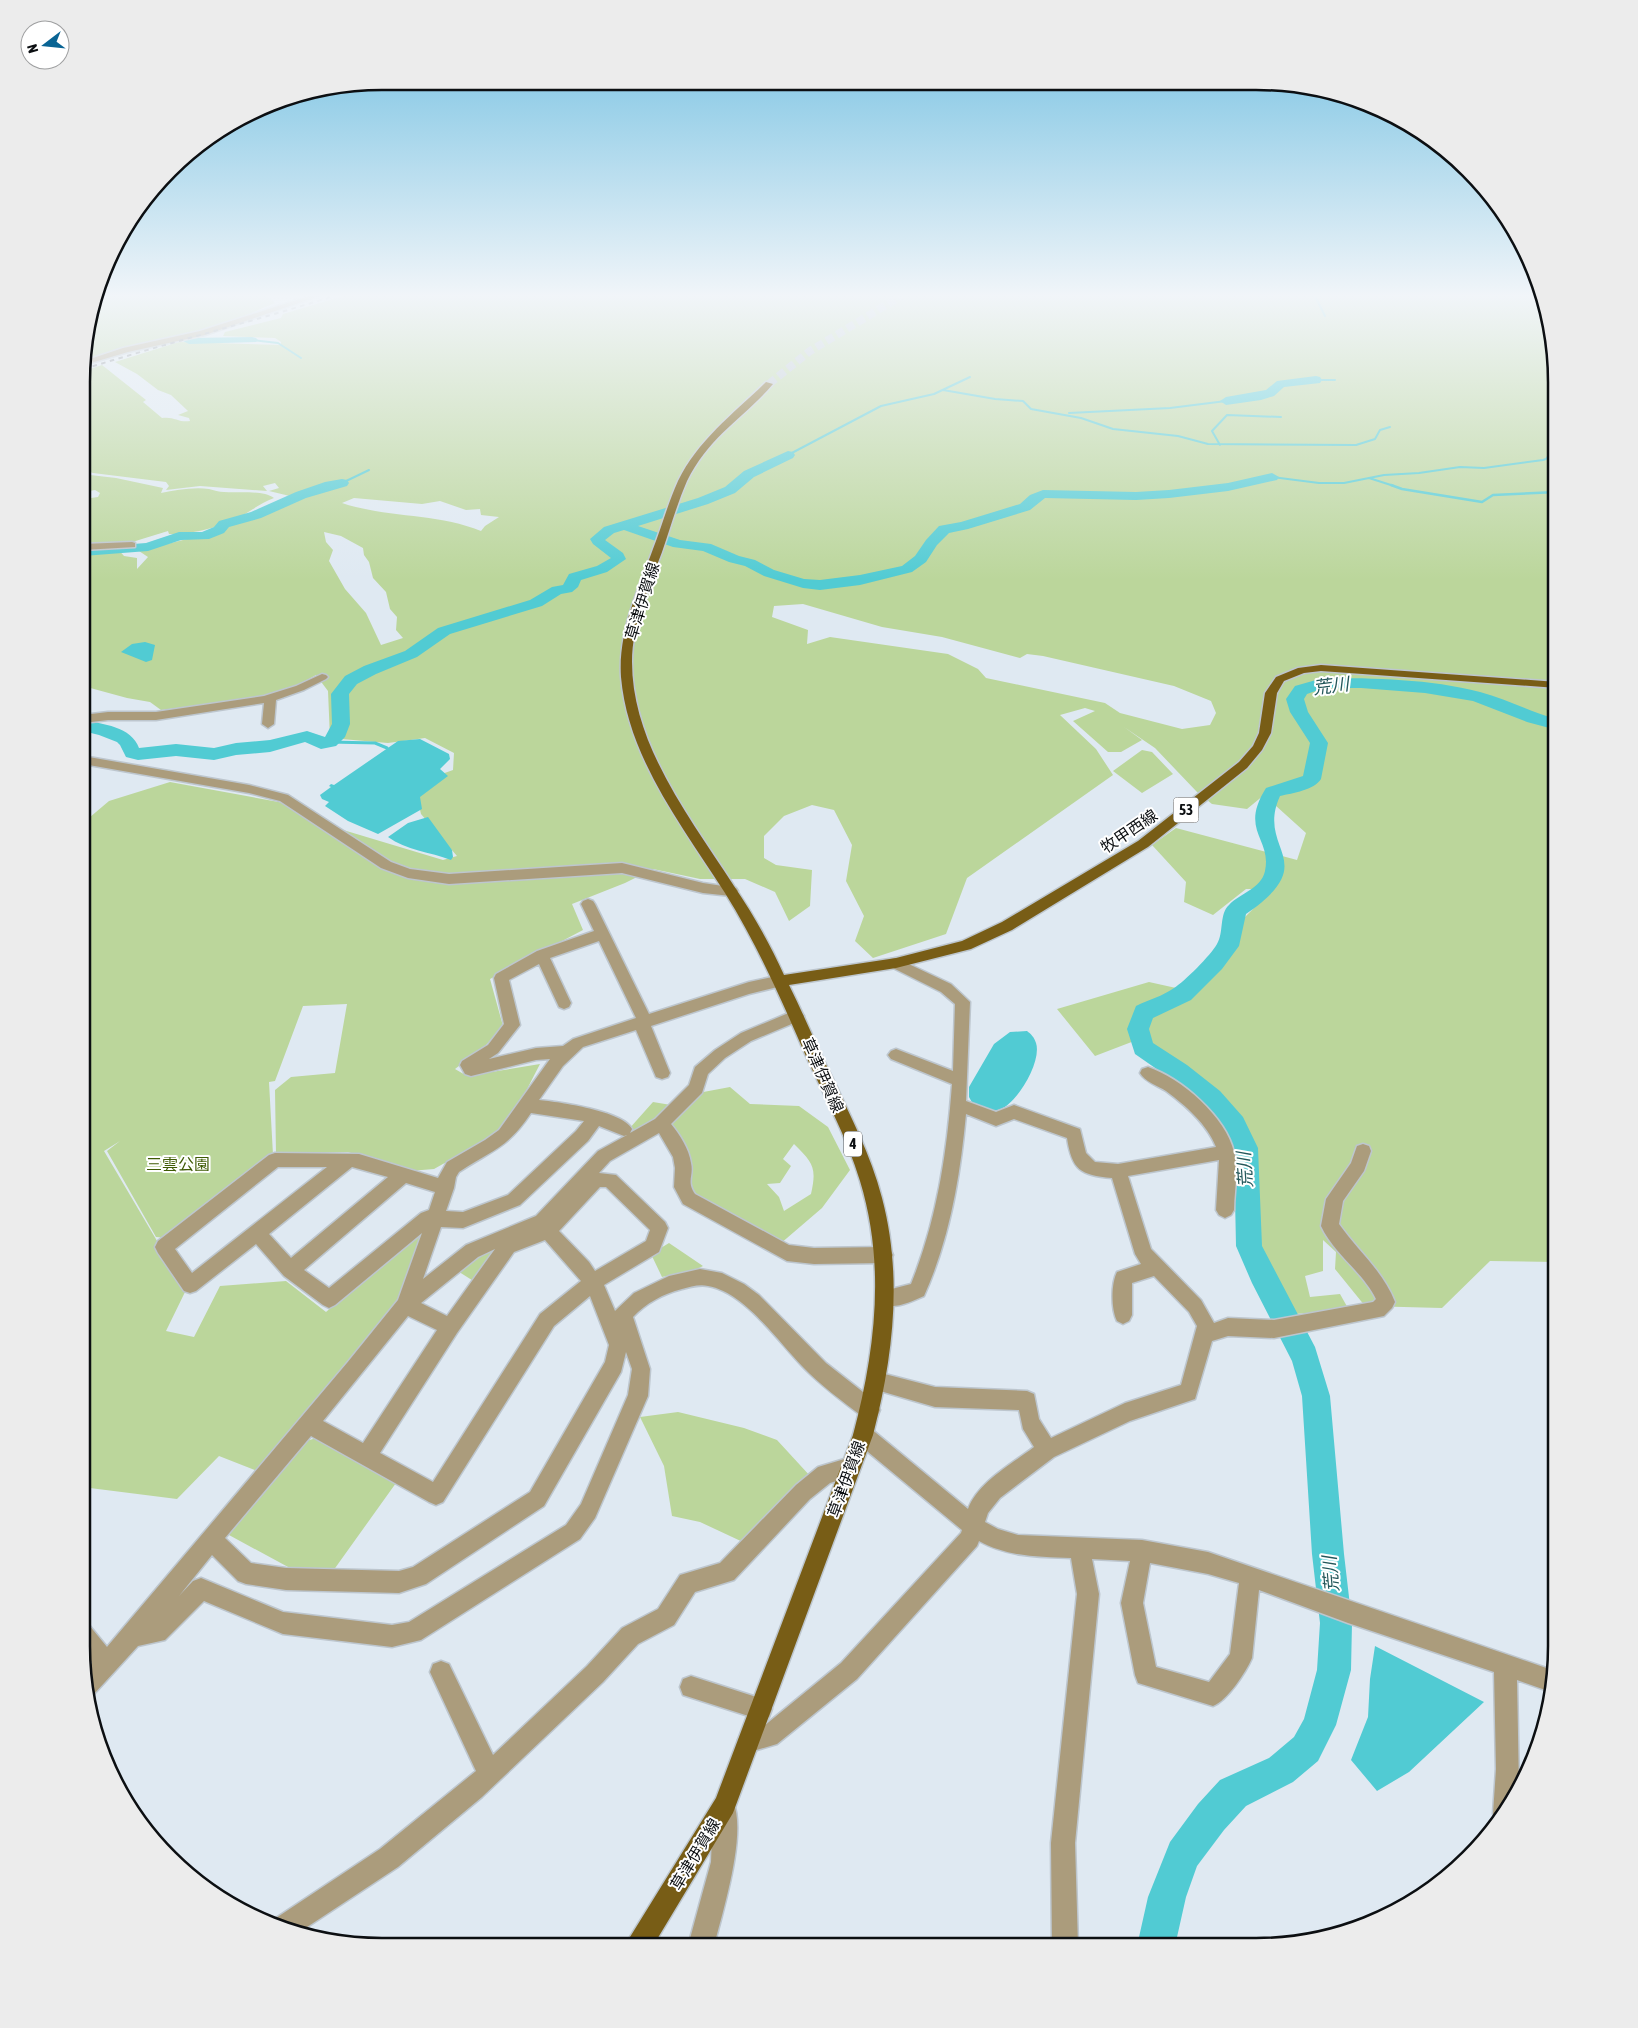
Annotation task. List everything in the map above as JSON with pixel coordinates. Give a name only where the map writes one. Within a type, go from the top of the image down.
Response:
[{"type":"main road","name":"草津伊賀線","points":[[644,1938],[725,1805],[863,1435],[882,1358],[886,1298],[884,1254],[874,1199],[858,1153],[781,981],[755,930],[695,837],[656,768],[638,728],[626,675],[627,650],[631,628],[679,487],[692,461],[714,436],[762,391]]},
{"type":"main road","name":"牧甲西線","points":[[781,981],[896,963],[966,945],[1007,926],[1143,844],[1243,765],[1258,747],[1266,733],[1270,693],[1280,679],[1289,674],[1302,670],[1321,668],[1548,684]]},
{"type":"street","points":[[90,547],[132,545]]},
{"type":"street","points":[[90,718],[108,716],[156,716],[270,698],[300,688],[322,676]]},
{"type":"street","points":[[268,724],[270,698]]},
{"type":"street","points":[[90,761],[249,789],[284,798],[386,865],[408,873],[449,879],[622,868],[704,888],[731,891]]},
{"type":"street","points":[[588,904],[643,1023],[662,1073]]},
{"type":"street","points":[[602,934],[542,955],[501,978],[512,1025],[493,1049],[468,1065],[471,1070],[536,1054],[572,1048],[749,988],[781,981]]},
{"type":"street","points":[[542,955],[564,1003]]},
{"type":"street","points":[[886,1298],[904,1296],[918,1290],[933,1252],[947,1188],[959,1105],[963,1002],[946,988],[896,963]]},
{"type":"street","points":[[92,1679],[132,1636],[211,1539],[309,1424],[405,1305],[472,1251],[542,1221],[604,1156],[661,1124],[696,1088],[701,1070],[720,1054],[746,1037],[796,1016]]},
{"type":"street","points":[[405,1305],[446,1188],[448,1174],[452,1167],[505,1135],[525,1106],[572,1048]]},
{"type":"street","points":[[896,1055],[960,1081]]},
{"type":"street","points":[[1148,1073],[1162,1080],[1184,1097],[1215,1129],[1226,1152],[1225,1210]]},
{"type":"street","points":[[959,1105],[996,1119],[1014,1112],[1074,1134],[1078,1156],[1091,1169],[1118,1172],[1226,1152]]},
{"type":"street","points":[[525,1106],[569,1109],[597,1116],[624,1129]]},
{"type":"street","points":[[256,1234],[290,1270],[329,1299],[427,1218],[463,1220],[514,1200],[582,1136],[597,1116]]},
{"type":"street","points":[[661,1124],[679,1151],[683,1163],[680,1181],[682,1191],[689,1199],[787,1253],[814,1256],[884,1254]]},
{"type":"street","points":[[1204,1336],[1228,1327],[1274,1329],[1317,1322],[1378,1310],[1386,1302],[1384,1295],[1371,1275],[1352,1256],[1330,1226],[1335,1199],[1358,1166],[1363,1152]]},
{"type":"street","points":[[349,1160],[190,1285],[164,1247],[275,1160],[349,1160],[360,1161],[402,1176],[446,1188]]},
{"type":"street","points":[[750,1740],[769,1736],[849,1671],[970,1539],[978,1507],[992,1491],[1048,1450],[1125,1413],[1156,1401],[1188,1392],[1206,1326],[1195,1306],[1144,1254],[1118,1172]]},
{"type":"street","points":[[290,1270],[402,1176]]},
{"type":"street","points":[[309,1424],[436,1495],[547,1320],[592,1283],[653,1246],[660,1228],[610,1180],[596,1180],[548,1231],[508,1246],[450,1326],[367,1455]]},
{"type":"street","points":[[211,1539],[246,1573],[286,1579],[399,1582],[418,1576],[537,1499],[614,1365],[618,1345],[601,1296],[583,1268],[548,1231]]},
{"type":"street","points":[[1123,1315],[1123,1278],[1156,1267]]},
{"type":"street","points":[[132,1636],[157,1632],[201,1589],[283,1623],[392,1636],[413,1632],[573,1532],[588,1511],[638,1396],[641,1369],[623,1315],[632,1304],[669,1284],[706,1277],[720,1280],[734,1288],[761,1307],[819,1370],[870,1410]]},
{"type":"street","points":[[405,1305],[450,1326]]},
{"type":"street","points":[[877,1381],[935,1397],[1027,1401],[1030,1422],[1048,1450]]},
{"type":"street","points":[[863,1435],[974,1527],[994,1538],[1018,1546],[1142,1551],[1208,1563],[1546,1679]]},
{"type":"street","points":[[290,1924],[389,1858],[474,1789],[595,1674],[630,1636],[666,1617],[688,1584],[726,1572],[803,1492],[826,1474],[851,1467]]},
{"type":"street","points":[[1065,1938],[1063,1843],[1088,1594],[1080,1549]]},
{"type":"street","points":[[1142,1551],[1132,1603],[1146,1675],[1213,1695],[1241,1658],[1250,1576]]},
{"type":"street","points":[[90,1644],[106,1663]]},
{"type":"street","points":[[1505,1664],[1508,1769],[1507,1796]]},
{"type":"street","points":[[441,1672],[490,1774]]},
{"type":"street","points":[[691,1687],[761,1709]]},
{"type":"street","points":[[703,1938],[722,1862],[725,1805]]},
{"type":"green space","name":"三雲公園","points":[[90,391],[134,391],[146,400],[143,402],[162,418],[190,421],[189,418],[178,415],[188,411],[171,395],[160,391],[1548,391],[1548,1262],[1490,1261],[1442,1308],[1365,1306],[1335,1269],[1336,1252],[1323,1240],[1323,1271],[1305,1276],[1310,1297],[1340,1294],[1349,1310],[1281,1315],[1245,1251],[1241,1144],[1195,1080],[1142,1038],[1095,1056],[1057,1009],[1149,982],[1185,990],[1214,969],[1243,919],[1273,889],[1246,889],[1213,915],[1184,902],[1186,882],[1152,845],[1176,828],[1297,860],[1306,833],[1264,795],[1247,809],[1212,804],[1197,792],[1155,748],[1124,727],[1142,740],[1121,752],[1108,752],[1073,721],[1095,711],[1085,708],[1060,715],[1096,749],[1113,775],[967,878],[946,934],[873,958],[855,941],[864,916],[846,881],[852,845],[834,810],[812,805],[784,816],[764,836],[764,858],[776,865],[812,870],[810,906],[789,921],[775,892],[745,879],[700,879],[653,869],[625,883],[572,904],[583,930],[490,979],[503,1026],[485,1046],[455,1069],[467,1076],[540,1064],[507,1128],[434,1169],[410,1171],[348,1152],[276,1154],[275,1090],[291,1077],[335,1073],[347,1004],[303,1006],[275,1081],[269,1082],[273,1155],[167,1238],[156,1237],[107,1151],[120,1141],[104,1151],[186,1290],[166,1331],[194,1337],[220,1286],[286,1281],[326,1312],[426,1224],[404,1294],[260,1472],[219,1456],[177,1499],[90,1488],[90,817],[109,801],[170,782],[284,803],[310,820],[443,860],[457,856],[421,814],[414,784],[453,770],[454,753],[425,738],[388,743],[330,738],[328,691],[316,675],[291,689],[257,698],[161,710],[150,702],[90,688],[90,549],[116,547],[124,556],[137,558],[137,569],[148,557],[139,551],[187,539],[213,537],[222,529],[295,500],[294,497],[269,491],[279,488],[275,483],[263,486],[267,491],[200,486],[166,490],[169,486],[166,482],[90,472]],"holes":[[[354,498],[422,504],[440,501],[466,510],[480,509],[481,515],[499,517],[481,531],[447,521],[359,508],[342,503]],[[324,532],[341,536],[363,548],[373,578],[386,592],[390,609],[397,617],[396,630],[403,638],[381,645],[366,613],[345,589],[329,561],[333,550],[326,542]],[[803,604],[882,627],[942,637],[1020,658],[1027,654],[1043,656],[1174,686],[1211,701],[1216,713],[1210,725],[1182,729],[1120,713],[1105,703],[986,678],[978,669],[948,654],[830,637],[807,644],[808,630],[772,617],[774,606]]]},
{"type":"green space","points":[[90,475],[116,478],[163,488],[161,493],[203,488],[222,492],[257,493],[274,498],[233,521],[205,530],[177,534],[169,534],[168,531],[129,543],[90,546],[90,499],[98,497],[100,493],[95,490],[90,491]]},
{"type":"green space","points":[[1142,750],[1152,752],[1173,774],[1142,793],[1113,771]]},
{"type":"green space","points":[[730,1087],[750,1104],[799,1106],[828,1127],[850,1170],[822,1208],[780,1244],[697,1198],[688,1189],[667,1127],[698,1093]],"holes":[[[794,1144],[812,1166],[814,1177],[811,1194],[784,1211],[779,1197],[767,1184],[780,1183],[791,1166],[783,1159]]]},
{"type":"green space","points":[[653,1102],[677,1106],[634,1137],[628,1130]]},
{"type":"green space","points":[[669,1243],[703,1266],[662,1277],[651,1254]]},
{"type":"green space","points":[[501,1245],[475,1282],[456,1270],[472,1251]]},
{"type":"green space","points":[[678,1412],[744,1428],[777,1440],[811,1477],[745,1543],[700,1522],[672,1516],[664,1466],[640,1417]]},
{"type":"green space","points":[[316,1438],[396,1483],[333,1571],[301,1574],[229,1535],[297,1444]]},
{"type":"water","points":[[145,642],[155,645],[152,660],[146,662],[121,652],[132,644]]},
{"type":"water","points":[[420,739],[449,754],[450,759],[440,769],[448,776],[420,797],[422,809],[378,834],[348,821],[325,806],[329,802],[322,799],[320,795],[331,787],[329,786],[331,784],[334,785],[398,741]]},
{"type":"water","points":[[428,817],[452,850],[453,857],[451,860],[410,848],[388,837],[408,823]]},
{"type":"water","points":[[1027,1031],[1036,1043],[1037,1051],[1032,1070],[1021,1090],[1008,1105],[1001,1109],[990,1111],[974,1106],[969,1097],[969,1087],[994,1044],[1010,1032]]},
{"type":"water","points":[[1375,1646],[1484,1702],[1409,1772],[1377,1791],[1351,1760],[1368,1717],[1370,1679]]},
{"type":"waterway","points":[[788,455],[881,406],[941,391]]},
{"type":"waterway","points":[[947,391],[995,399],[1023,401],[1031,409],[1081,418],[1113,429],[1178,436],[1208,444],[1219,444]]},
{"type":"waterway","points":[[1226,401],[1261,396],[1273,391]]},
{"type":"waterway","points":[[1069,413],[1170,408],[1226,401]]},
{"type":"waterway","points":[[1219,444],[1212,431],[1227,415],[1281,417]]},
{"type":"waterway","points":[[1219,444],[1356,445],[1375,439],[1380,430],[1390,427]]},
{"type":"waterway","points":[[624,525],[703,501],[730,490],[749,474],[788,455]]},
{"type":"waterway","points":[[1369,478],[1460,467],[1484,468],[1543,460],[1548,456]]},
{"type":"waterway","points":[[342,483],[369,470]]},
{"type":"waterway","points":[[1272,477],[1319,483],[1344,483],[1369,478]]},
{"type":"waterway","points":[[624,525],[678,544],[706,547],[734,559],[750,563],[769,573],[803,583],[820,585],[860,580],[907,569],[921,559],[931,543],[944,529],[963,526],[1025,507],[1043,494],[1136,496],[1169,494],[1228,487],[1272,477]]},
{"type":"waterway","points":[[1369,478],[1392,485]]},
{"type":"waterway","points":[[90,551],[148,547],[179,536],[204,536],[219,530],[224,524],[256,515],[301,495],[342,483]]},
{"type":"waterway","points":[[1392,485],[1402,489],[1482,502],[1493,495],[1548,492]]},
{"type":"waterway","points":[[90,727],[118,735],[128,742],[132,753],[138,754],[176,750],[214,754],[236,749],[270,746],[307,736],[321,743],[330,742],[336,737],[341,724],[340,694],[351,680],[370,670],[411,654],[444,631],[536,603],[557,590],[567,589],[573,584],[574,577],[602,569],[619,559],[618,556],[597,539],[609,530],[624,525]]},
{"type":"waterway","name":"荒川","points":[[1158,1938],[1167,1897],[1183,1855],[1211,1817],[1233,1793],[1281,1770],[1306,1749],[1319,1725],[1334,1670],[1336,1623],[1328,1554],[1316,1396],[1305,1357],[1261,1274],[1249,1246],[1246,1148],[1234,1124],[1212,1098],[1179,1072],[1143,1048],[1138,1029],[1144,1012],[1183,994],[1214,963],[1228,946],[1236,910],[1262,891],[1273,877],[1275,870],[1274,856],[1264,825],[1267,805],[1273,792],[1296,786],[1312,779],[1319,743],[1299,712],[1295,699],[1301,690],[1323,683],[1361,683],[1425,688],[1477,696],[1548,722]]},
{"type":"waterway","points":[[330,742],[375,743],[387,748]]}]
